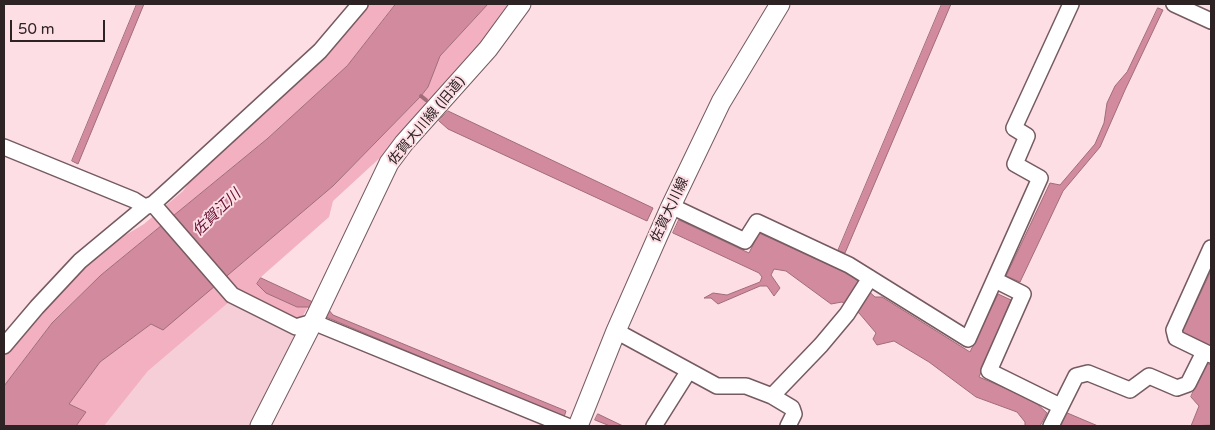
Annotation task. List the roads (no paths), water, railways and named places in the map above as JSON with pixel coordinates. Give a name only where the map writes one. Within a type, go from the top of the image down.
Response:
[{"type":"main road","name":"佐賀大川線 (旧道)","points":[[260,426],[318,313],[389,163],[404,143],[488,49],[521,4]]},
{"type":"main road","name":"佐賀大川線","points":[[577,426],[671,206],[721,102],[780,4]]},
{"type":"street","points":[[4,346],[80,261],[149,205],[320,51],[360,4]]},
{"type":"street","points":[[671,206],[746,241],[757,222],[849,266],[968,339],[1040,178],[1015,164],[1027,136],[1014,128],[1071,4]]},
{"type":"street","points":[[1174,4],[1211,21]]},
{"type":"street","points":[[4,147],[149,205],[232,295],[296,327],[318,313],[577,426]]},
{"type":"street","points":[[1051,426],[1076,376],[1088,373],[1130,390],[1150,376],[1177,388],[1188,384],[1207,354],[1176,338],[1174,330],[1211,248]]},
{"type":"street","points":[[772,396],[821,345],[847,314],[870,278]]},
{"type":"street","points":[[995,280],[1023,294],[989,371],[1060,406]]},
{"type":"street","points":[[616,331],[716,386],[746,386],[772,396],[792,408],[794,414],[788,426]]},
{"type":"street","points":[[654,426],[688,372]]},
{"type":"water","points":[[137,4],[144,4],[78,164],[72,161]]},
{"type":"water","name":"佐賀江川","points":[[396,4],[488,4],[440,56],[428,87],[421,96],[333,186],[163,330],[151,324],[100,362],[69,404],[86,412],[76,426],[4,426],[4,386],[52,323],[101,275],[267,139],[347,66]]},
{"type":"water","points":[[942,4],[951,4],[845,253],[838,251]]},
{"type":"water","points":[[1158,8],[1163,10],[1100,147],[1063,191],[1020,282],[1006,276],[1050,183],[1060,185],[1095,144],[1104,123],[1107,103],[1115,86],[1127,72]]},
{"type":"water","points":[[448,111],[653,208],[647,221],[448,129],[439,121]]},
{"type":"water","points":[[679,220],[749,253],[759,233],[851,275],[875,297],[882,297],[970,352],[998,294],[1011,300],[979,377],[1033,400],[1047,413],[1040,426],[1025,426],[1025,422],[1017,412],[976,397],[929,362],[894,341],[877,345],[873,339],[876,333],[859,313],[842,302],[831,304],[786,271],[774,269],[771,275],[780,288],[774,296],[767,286],[760,286],[718,304],[711,298],[704,298],[713,293],[727,295],[760,282],[762,277],[759,273],[673,233]]},
{"type":"water","points":[[1211,271],[1211,348],[1182,334]]},
{"type":"water","points":[[261,278],[328,309],[333,315],[566,411],[564,417],[326,317],[308,307],[297,307],[266,293],[257,284]]},
{"type":"water","points":[[1206,363],[1211,365],[1211,425],[1191,426],[1199,406],[1191,397]]},
{"type":"water","points":[[1065,412],[1098,426],[1059,426]]},
{"type":"water","points":[[598,414],[623,426],[610,426],[595,420]]},
{"type":"waterway","points":[[421,96],[426,100]]}]
